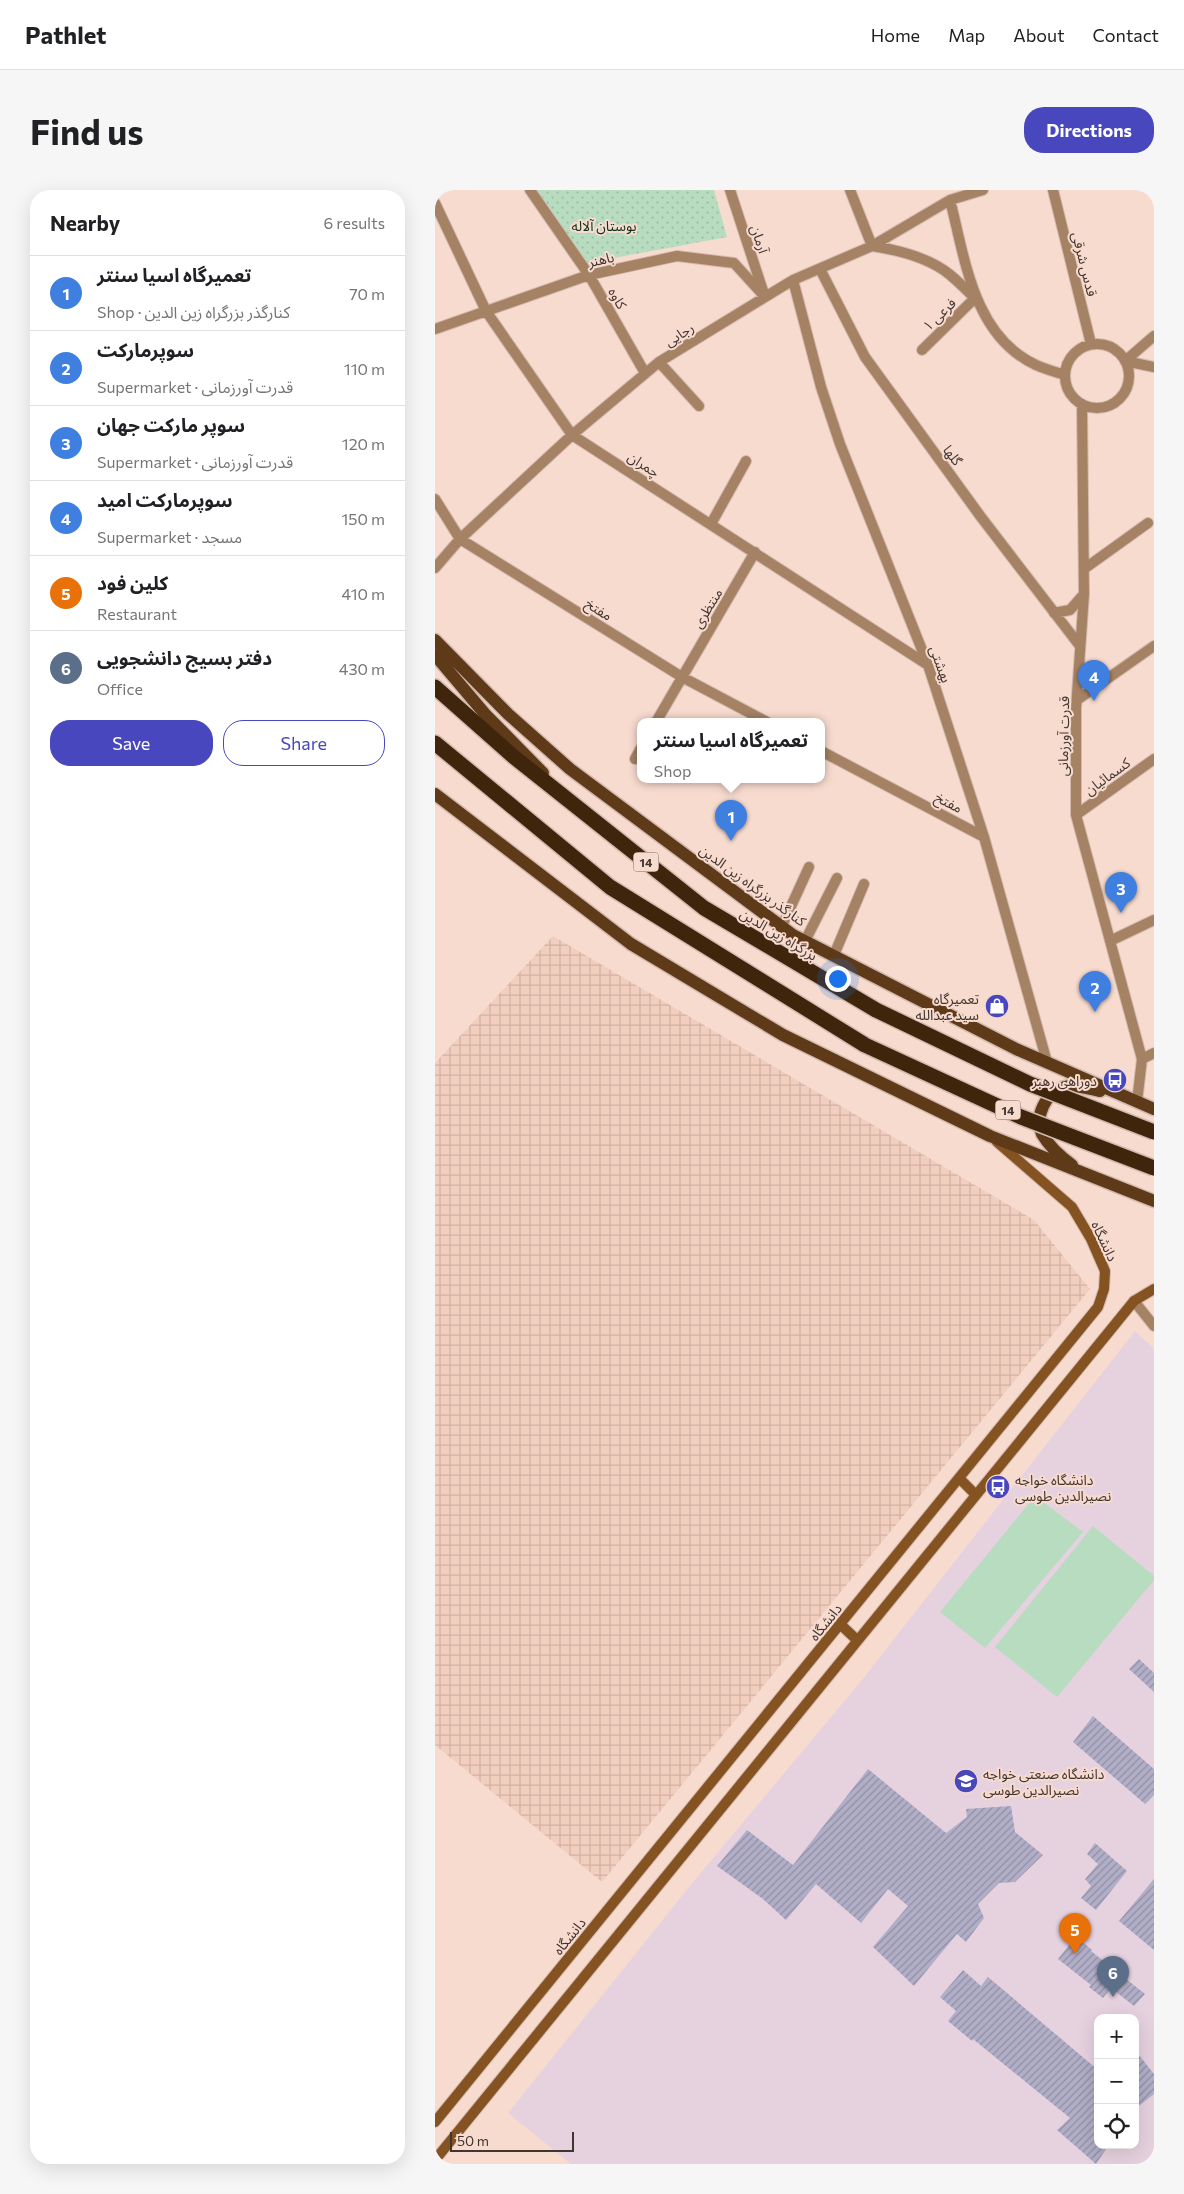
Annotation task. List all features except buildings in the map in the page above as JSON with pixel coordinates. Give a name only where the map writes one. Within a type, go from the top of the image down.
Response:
[{"type":"highway","name":"بزرگراه زین الدین","points":[[435,687],[514,757],[704,908],[876,1010],[1030,1084],[1154,1132]]},
{"type":"highway","name":"14","points":[[435,743],[610,886],[865,1045],[1021,1116],[1154,1168]]},
{"type":"main road","name":"کنارگذر بزرگراه زین الدین","points":[[435,640],[508,714],[570,769],[782,926],[805,941],[1016,1049],[1154,1109]]},
{"type":"main road","points":[[435,654],[485,714],[579,809]]},
{"type":"main road","points":[[435,794],[631,944],[783,1035],[990,1136],[1154,1201]]},
{"type":"main road","points":[[1082,1173],[1064,1159],[1042,1133],[1039,1119],[1047,1099],[1055,1092],[1066,1087],[1096,1090],[1137,1102]]},
{"type":"main road","name":"دانشگاه","points":[[435,2122],[1098,1307],[1104,1289],[1105,1271],[1091,1239],[1073,1207],[990,1136]]},
{"type":"main road","points":[[435,2160],[1134,1301],[1154,1289]]},
{"type":"main road","points":[[959,1478],[976,1495]]},
{"type":"main road","points":[[841,1625],[857,1640]]},
{"type":"street","name":"کاوه","points":[[530,190],[589,275],[645,373]]},
{"type":"street","name":"آرمان","points":[[730,190],[765,297]]},
{"type":"street","points":[[851,190],[872,246],[896,250],[921,259],[948,273],[975,298]]},
{"type":"street","name":"رجایی","points":[[435,568],[460,539],[572,435],[659,362],[793,280],[872,246],[950,200],[983,190]]},
{"type":"street","name":"قدس شرقی","points":[[1053,190],[1091,344]]},
{"type":"street","points":[[950,200],[975,298],[990,325],[1009,347],[1034,364],[1065,375]]},
{"type":"street","name":"چمران","points":[[435,203],[486,311],[572,435],[927,665]]},
{"type":"street","name":"باهنر","points":[[435,329],[589,275],[677,256],[734,263],[765,297]]},
{"type":"street","name":"گلها","points":[[820,269],[865,357],[981,517],[1080,646]]},
{"type":"street","name":"بهشتی","points":[[793,280],[821,388],[839,444],[927,665],[984,837],[1047,1062]]},
{"type":"street","name":"فرعی ۱","points":[[922,350],[975,298]]},
{"type":"street","points":[[1125,362],[1154,336]]},
{"type":"street","points":[[1091,344],[1111,347],[1119,353],[1125,362],[1128,381],[1125,390],[1111,404],[1091,407],[1082,404],[1069,391],[1065,375],[1067,365],[1072,355],[1081,348],[1091,344]]},
{"type":"street","points":[[659,362],[699,406]]},
{"type":"street","points":[[1125,362],[1154,367]]},
{"type":"street","name":"قدرت آورزمانی","points":[[1082,404],[1084,594],[1077,700],[1076,815],[1142,1059]]},
{"type":"street","points":[[711,524],[746,461]]},
{"type":"street","name":"مفتخ","points":[[435,499],[460,539],[681,677],[759,718]]},
{"type":"street","points":[[1084,569],[1148,524]]},
{"type":"street","name":"منتظری","points":[[658,718],[755,552]]},
{"type":"street","points":[[1054,613],[1070,610],[1084,594]]},
{"type":"street","points":[[1077,700],[1154,646]]},
{"type":"street","name":"مفتخ","points":[[825,753],[984,837]]},
{"type":"street","name":"کسمائیان","points":[[1076,815],[1154,759]]},
{"type":"street","points":[[782,926],[809,868]]},
{"type":"street","points":[[805,941],[837,878]]},
{"type":"street","points":[[834,955],[864,884]]},
{"type":"street","points":[[1110,941],[1154,920]]},
{"type":"street","points":[[1137,1102],[1142,1059],[1154,1053]]},
{"type":"street","points":[[1134,1301],[1154,1326]]},
{"type":"shaded area","points":[[553,936],[1034,1220],[1090,1289],[602,1882],[435,1745],[435,1063]]},
{"type":"shaded area","name":"دانشگاه صنعتی خواجه نصیرالدین طوسی","points":[[1135,1331],[1154,1351],[1154,2164],[571,2164],[508,2113],[693,1882],[862,1680]]},
{"type":"green space","name":"بوستان آلاله","points":[[537,190],[714,190],[727,237],[587,263]]},
{"type":"green space","points":[[1035,1496],[1083,1532],[985,1648],[940,1612]]},
{"type":"green space","points":[[1093,1526],[1154,1576],[1154,1580],[1057,1697],[995,1647]]},
{"type":"place","name":"سوپرمارکت امید","points":[[1094,701]]},
{"type":"place","name":"تعمیرگاه اسیا سنتر","points":[[731,841]]},
{"type":"place","name":"سوپر مارکت جهان","points":[[1121,913]]},
{"type":"place","name":"تعمیرگاه سید عبدالله","points":[[997,1006]]},
{"type":"place","name":"سوپرمارکت","points":[[1095,1012]]},
{"type":"place","name":"دوراهی رهبر","points":[[1115,1080]]},
{"type":"place","name":"دانشگاه خواجه نصیرالدین طوسی","points":[[998,1487]]},
{"type":"place","name":"دانشگاه صنعتی خواجه نصیرالدین طوسی","points":[[966,1781]]},
{"type":"place","name":"کلین فود","points":[[1075,1954]]},
{"type":"place","name":"دفتر بسیج دانشجویی","points":[[1113,1997]]}]
